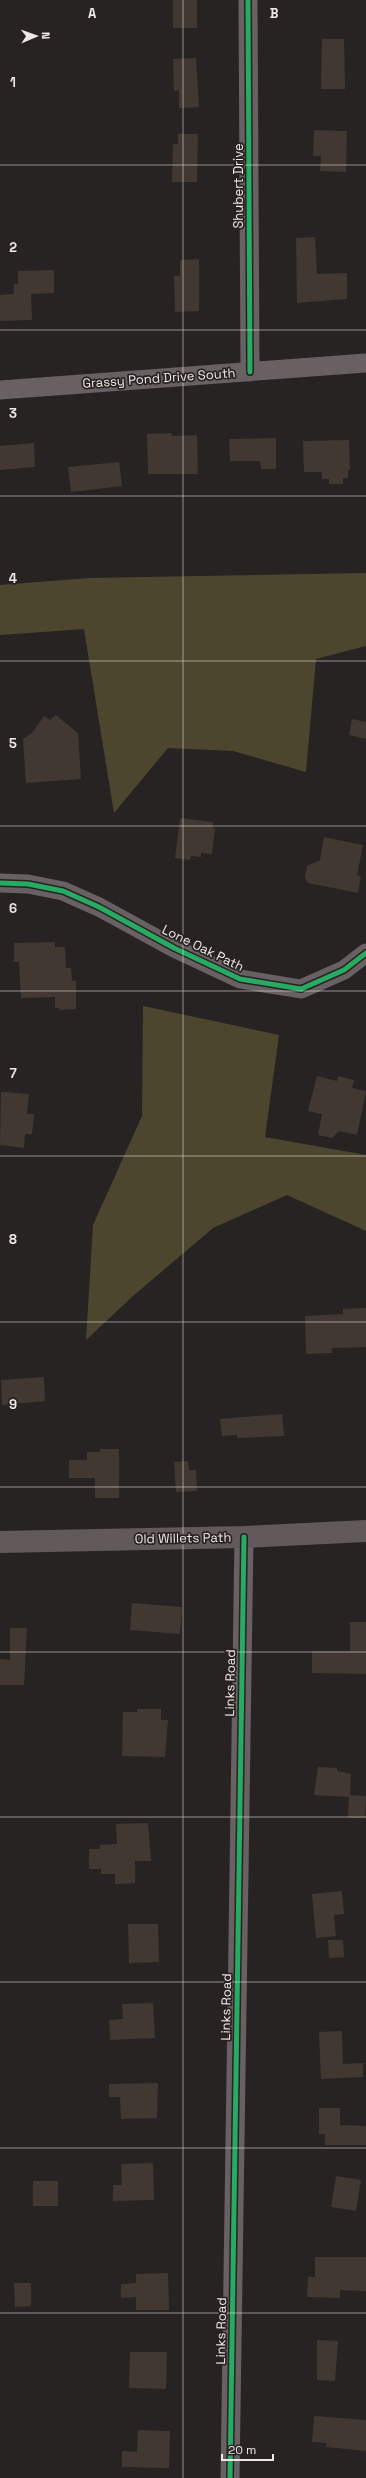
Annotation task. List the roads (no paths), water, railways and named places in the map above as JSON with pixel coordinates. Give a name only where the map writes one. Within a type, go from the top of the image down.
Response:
[{"type":"main road","name":"Old Willets Path","points":[[0,1542],[244,1537],[366,1531]]},
{"type":"street","name":"Shubert Drive","points":[[248,0],[250,372]]},
{"type":"street","name":"Grassy Pond Drive South","points":[[0,390],[366,363]]},
{"type":"street","name":"Lone Oak Path","points":[[0,883],[28,884],[63,891],[99,906],[174,948],[240,980],[301,989],[344,970],[366,954]]},
{"type":"street","name":"Links Road","points":[[230,2478],[244,1537]]}]
